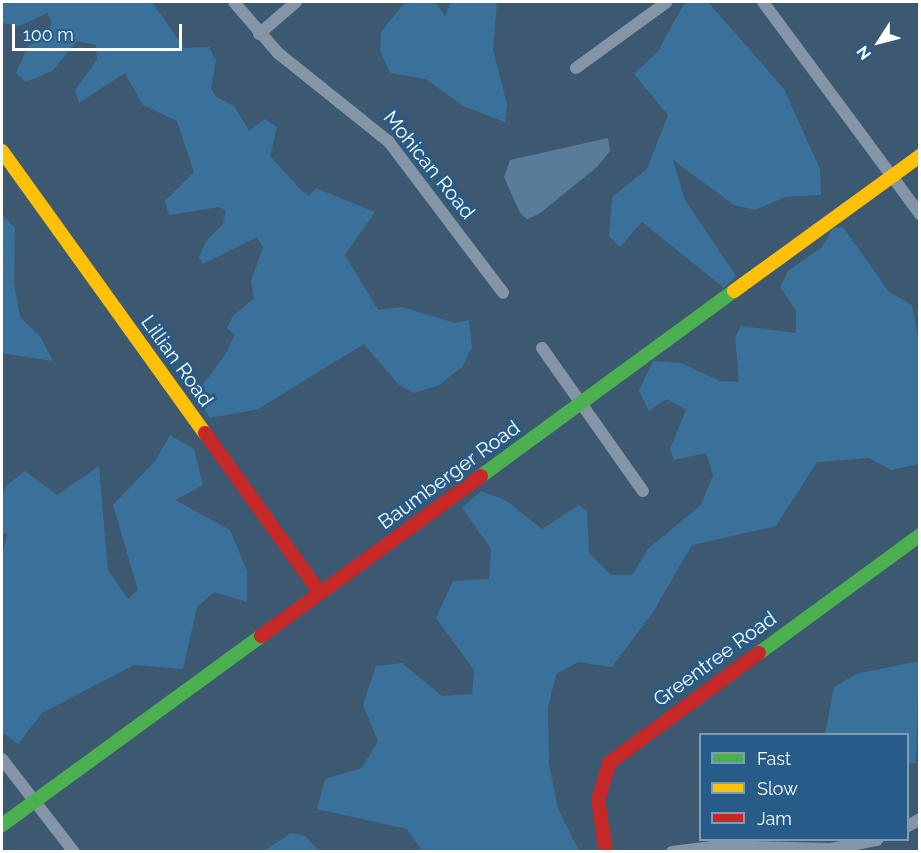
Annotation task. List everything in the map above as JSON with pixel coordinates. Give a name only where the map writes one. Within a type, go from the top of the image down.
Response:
[{"type":"street","name":"Mohican Road","points":[[234,2],[259,34],[389,142],[503,293]]},
{"type":"street","points":[[259,34],[296,2]]},
{"type":"street","points":[[576,68],[668,2]]},
{"type":"street","points":[[763,2],[895,176],[920,214]]},
{"type":"street","name":"Lillian Road","points":[[2,151],[320,593]]},
{"type":"street","name":"Baumberger Road","points":[[2,825],[920,156]]},
{"type":"street","points":[[542,348],[583,402],[643,490]]},
{"type":"street","name":"Greentree Road","points":[[606,852],[598,800],[609,763],[920,535]]},
{"type":"street","points":[[2,759],[37,800],[74,852]]},
{"type":"street","points":[[672,852],[718,846],[831,849],[872,841]]},
{"type":"shaded area","points":[[152,2],[184,48],[209,47],[216,60],[211,88],[216,97],[234,106],[249,131],[265,119],[277,127],[270,156],[302,191],[309,196],[316,188],[375,212],[345,255],[378,310],[402,307],[455,323],[469,320],[472,347],[462,367],[439,385],[414,393],[399,385],[364,344],[258,409],[210,418],[195,395],[225,355],[235,335],[227,328],[233,316],[254,298],[251,281],[263,247],[257,237],[203,264],[199,257],[206,241],[223,224],[226,211],[219,207],[169,215],[165,201],[194,172],[177,121],[143,105],[125,73],[79,103],[75,90],[97,60],[96,45],[77,41],[52,71],[26,82],[16,73],[28,46],[46,36],[52,22],[47,13],[20,26],[2,23],[2,3]]},
{"type":"shaded area","points":[[405,2],[435,2],[445,16],[451,2],[497,2],[493,50],[507,104],[505,122],[463,106],[426,79],[390,73],[380,50],[381,32]]},
{"type":"shaded area","points":[[685,2],[708,2],[784,89],[820,169],[821,195],[785,197],[755,210],[734,205],[673,160],[685,200],[736,276],[724,288],[642,222],[620,247],[609,236],[612,197],[647,169],[668,115],[634,74],[658,51]]},
{"type":"shaded area","points":[[608,138],[610,151],[597,167],[539,214],[527,219],[520,213],[504,177],[510,160]]},
{"type":"shaded area","points":[[2,214],[15,228],[14,282],[20,317],[40,336],[53,361],[2,353]]},
{"type":"shaded area","points":[[843,227],[889,292],[912,305],[919,342],[919,464],[891,470],[869,458],[817,462],[776,526],[692,545],[653,612],[612,667],[578,662],[556,674],[548,708],[549,764],[558,809],[579,851],[422,851],[407,829],[317,809],[325,779],[362,768],[378,741],[363,705],[376,666],[402,663],[442,696],[472,694],[474,670],[436,618],[453,581],[489,579],[491,549],[462,508],[481,491],[507,501],[542,529],[579,505],[587,511],[589,553],[611,575],[632,575],[649,548],[701,505],[713,475],[706,453],[674,460],[670,449],[686,410],[667,399],[649,411],[639,391],[653,361],[681,363],[720,381],[739,382],[735,337],[741,326],[796,333],[796,311],[780,287],[788,271],[822,247],[833,228]]},
{"type":"shaded area","points":[[170,435],[194,449],[203,485],[175,500],[230,530],[247,571],[247,602],[214,592],[197,607],[183,669],[134,665],[42,713],[18,744],[2,732],[2,557],[7,534],[2,532],[2,495],[6,486],[25,471],[57,495],[99,466],[108,570],[128,599],[138,590],[113,505],[156,460]]},
{"type":"shaded area","points":[[919,661],[916,763],[909,764],[909,733],[825,733],[834,687],[856,674]]},
{"type":"shaded area","points":[[291,833],[305,836],[319,851],[264,851]]},
{"type":"traffic: fast","points":[[481,476],[734,291]]},
{"type":"traffic: fast","points":[[759,653],[920,535]]},
{"type":"traffic: fast","points":[[2,825],[261,636]]},
{"type":"traffic: slow","points":[[2,151],[205,433]]},
{"type":"traffic: slow","points":[[734,291],[920,156]]},
{"type":"traffic: jam","points":[[205,433],[320,593]]},
{"type":"traffic: jam","points":[[261,636],[481,476]]},
{"type":"traffic: jam","points":[[606,852],[598,800],[609,763],[759,653]]}]
